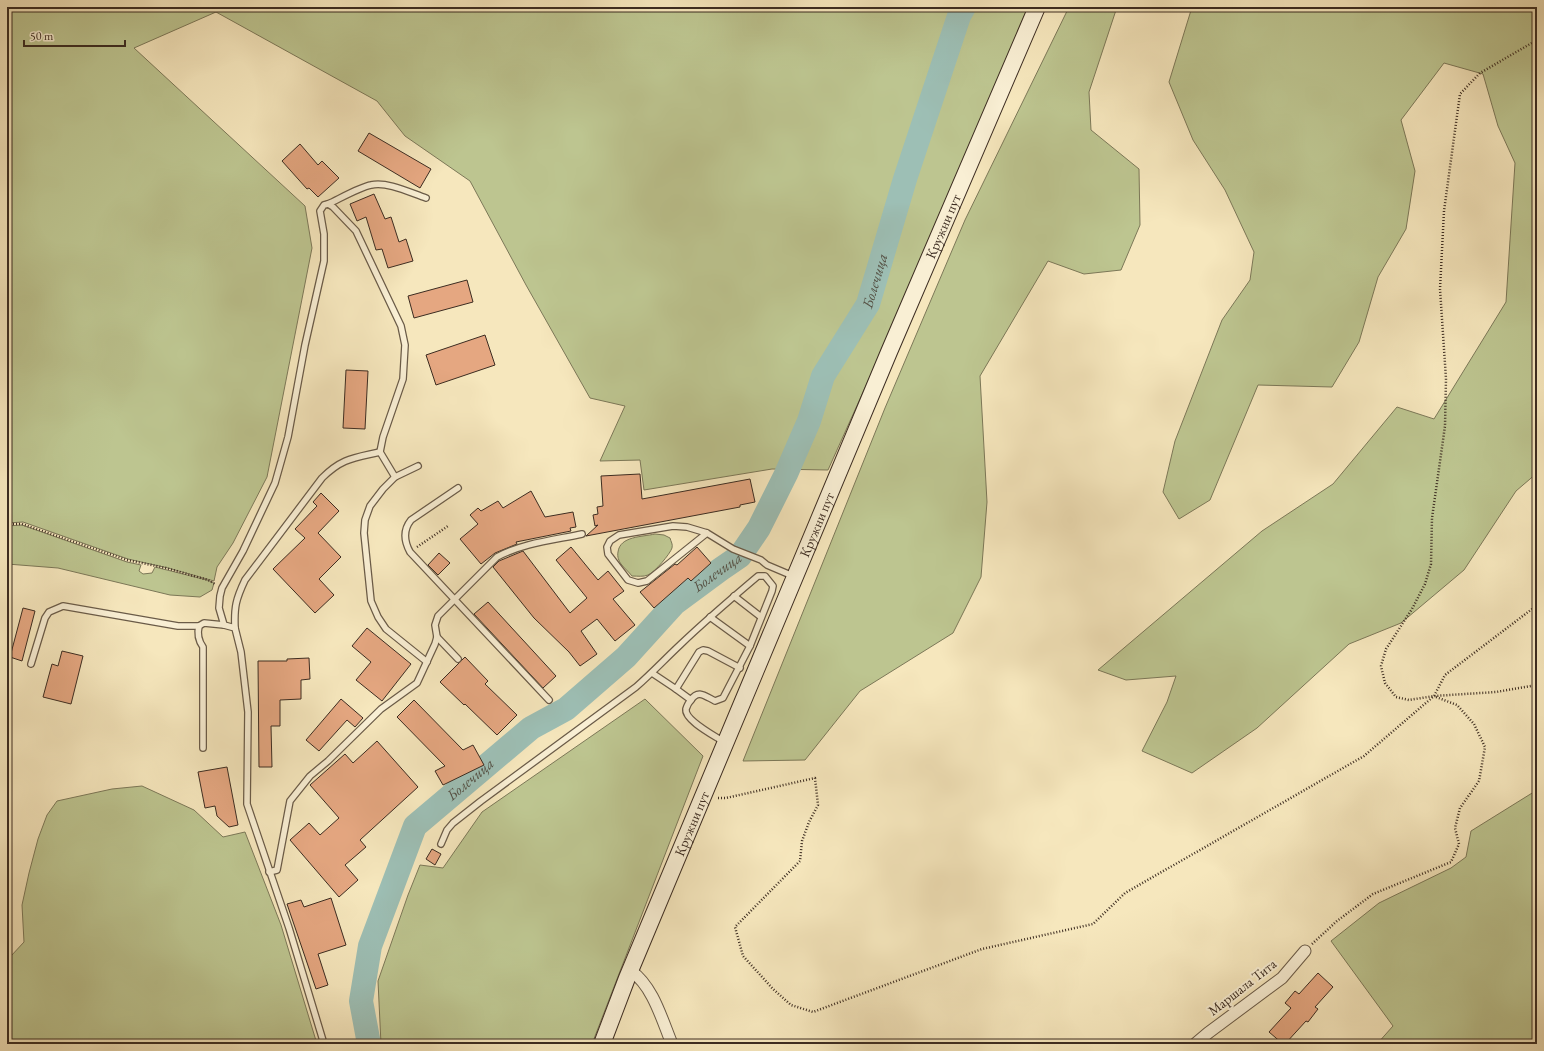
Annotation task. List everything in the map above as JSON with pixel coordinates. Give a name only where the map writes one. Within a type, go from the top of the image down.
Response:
[{"type":"main road","name":"Кружни пут","points":[[602,1044],[630,971],[889,352],[1037,7]]},
{"type":"street","name":"Маршала Тита","points":[[1195,1044],[1282,978],[1305,950]]},
{"type":"street","points":[[630,971],[640,978],[647,988],[672,1044]]},
{"type":"lane","points":[[224,625],[219,608],[222,588],[243,551],[275,482],[288,437],[305,345],[324,261],[324,234],[320,211],[324,205],[372,185],[384,185],[402,189],[426,198]]},
{"type":"lane","points":[[328,204],[333,206],[356,231],[401,326],[405,345],[403,379],[382,437],[380,452],[395,477]]},
{"type":"lane","points":[[324,1044],[289,928],[247,804],[248,712],[241,652],[235,628],[234,610],[239,592],[245,580],[322,478],[333,468],[346,460],[380,452]]},
{"type":"lane","points":[[418,466],[395,477],[383,489],[370,506],[365,520],[364,533],[371,601],[378,617],[386,629],[427,662]]},
{"type":"lane","points":[[458,488],[411,520],[406,526],[406,544],[410,552],[549,700]]},
{"type":"lane","points":[[707,533],[647,581],[638,583],[628,580],[608,554],[607,547],[610,541],[619,535],[673,526],[687,527],[707,533],[733,549],[796,577]]},
{"type":"lane","points":[[269,872],[277,870],[290,801],[310,776],[328,761],[381,709],[417,683],[435,644],[437,636],[435,625],[438,616],[497,558],[507,552],[517,548],[582,534]]},
{"type":"lane","points":[[441,844],[447,830],[453,823],[652,674],[680,645],[734,596],[758,576],[765,576],[773,586],[750,646],[740,668],[723,698],[715,701],[698,694],[694,695],[686,708],[687,714],[691,720],[726,744]]},
{"type":"lane","points":[[734,596],[761,617]]},
{"type":"lane","points":[[31,664],[45,618],[49,612],[55,608],[63,606],[178,626],[199,626],[204,623],[224,625],[235,628]]},
{"type":"lane","points":[[710,617],[750,646]]},
{"type":"lane","points":[[199,626],[197,633],[199,642],[203,647],[202,748]]},
{"type":"lane","points":[[437,636],[458,659]]},
{"type":"lane","points":[[676,690],[699,652],[703,650],[708,651],[740,668]]},
{"type":"lane","points":[[652,674],[691,700]]},
{"type":"path","points":[[1537,40],[1480,73],[1460,94],[1444,211],[1440,289],[1446,378],[1445,426],[1432,518],[1431,564],[1425,584],[1412,609],[1386,648],[1381,666],[1385,683],[1396,697],[1409,700],[1434,696],[1496,692],[1537,684]]},
{"type":"path","points":[[7,524],[22,524],[127,560],[166,568],[208,580],[222,588]]},
{"type":"path","points":[[410,552],[448,526]]},
{"type":"path","points":[[703,797],[726,798],[815,778],[818,805],[809,822],[802,841],[800,861],[735,927],[743,956],[773,989],[791,1005],[813,1012],[982,949],[1092,924],[1125,892],[1364,756],[1434,696],[1445,675],[1537,603]]},
{"type":"path","points":[[1305,950],[1337,920],[1373,894],[1451,862],[1459,844],[1455,828],[1460,808],[1479,781],[1485,747],[1474,724],[1457,705],[1434,696]]},
{"type":"green space","points":[[7,7],[1028,7],[931,241],[828,470],[772,469],[644,490],[640,460],[600,461],[625,406],[590,398],[526,285],[470,181],[405,136],[377,101],[216,12],[134,48],[305,206],[312,248],[267,477],[233,543],[217,567],[214,581],[128,559],[23,522],[7,523]]},
{"type":"green space","points":[[1069,7],[1117,7],[1089,92],[1091,130],[1139,169],[1140,225],[1121,270],[1084,274],[1048,261],[980,376],[987,502],[981,577],[953,633],[860,691],[805,760],[743,761],[885,408],[965,220]]},
{"type":"green space","points":[[1192,7],[1537,7],[1537,473],[1516,491],[1464,570],[1401,623],[1349,644],[1257,728],[1192,773],[1142,751],[1167,702],[1176,676],[1126,680],[1098,670],[1262,531],[1333,484],[1397,407],[1434,419],[1506,302],[1515,163],[1498,126],[1483,74],[1444,63],[1401,120],[1415,171],[1406,229],[1378,277],[1359,342],[1332,387],[1258,385],[1210,500],[1179,519],[1163,492],[1175,441],[1222,320],[1250,280],[1254,252],[1225,190],[1193,140],[1169,82]]},
{"type":"green space","points":[[22,525],[127,562],[141,565],[139,571],[143,574],[152,573],[155,567],[207,580],[214,583],[212,590],[200,597],[170,595],[58,568],[7,564],[7,526]]},
{"type":"green space","points":[[655,534],[664,535],[670,538],[672,545],[671,551],[662,563],[648,575],[632,576],[622,566],[619,560],[618,554],[620,547],[627,540],[632,538]]},
{"type":"green space","points":[[645,699],[703,756],[592,1044],[381,1044],[378,981],[420,865],[443,868],[482,812]]},
{"type":"green space","points":[[142,786],[194,810],[223,837],[245,832],[281,925],[317,1044],[7,1044],[7,957],[11,956],[24,942],[22,905],[38,839],[47,815],[57,801],[112,789]]},
{"type":"green space","points":[[1537,790],[1537,1044],[1377,1044],[1393,1026],[1331,941],[1379,903],[1451,868],[1466,857],[1471,831]]},
{"type":"building","points":[[369,133],[431,169],[420,188],[358,151]]},
{"type":"building","points":[[300,144],[318,165],[322,161],[339,178],[318,197],[309,188],[307,189],[282,161]]},
{"type":"building","points":[[374,194],[385,219],[391,217],[399,242],[406,239],[413,261],[388,268],[382,249],[376,250],[366,217],[357,221],[350,204]]},
{"type":"building","points":[[467,280],[473,302],[414,318],[408,296]]},
{"type":"building","points":[[485,335],[495,365],[436,385],[426,355]]},
{"type":"building","points":[[346,370],[368,371],[365,429],[343,428]]},
{"type":"building","points":[[640,474],[642,499],[750,479],[755,502],[740,505],[740,507],[586,536],[598,525],[595,526],[593,515],[598,514],[597,507],[603,506],[601,476]]},
{"type":"building","points":[[531,491],[545,517],[573,512],[576,527],[570,528],[571,531],[516,542],[517,544],[495,553],[481,564],[460,539],[478,524],[470,515],[478,508],[481,511],[498,501],[503,508]]},
{"type":"building","points":[[321,493],[339,511],[318,533],[341,557],[319,579],[334,595],[315,613],[273,569],[305,538],[295,529],[317,506],[313,502]]},
{"type":"building","points":[[571,547],[598,580],[608,571],[624,591],[613,599],[635,625],[615,641],[597,619],[581,631],[597,654],[580,666],[569,652],[534,618],[493,567],[499,561],[523,551],[570,613],[587,598],[556,560]]},
{"type":"building","points":[[697,547],[711,563],[691,581],[688,578],[654,608],[640,592],[675,564],[677,565]]},
{"type":"building","points":[[439,553],[450,563],[438,575],[428,565]]},
{"type":"building","points":[[488,602],[556,676],[543,688],[474,614]]},
{"type":"building","points":[[23,608],[35,611],[22,661],[10,657]]},
{"type":"building","points":[[367,628],[411,664],[382,701],[356,680],[371,662],[352,646]]},
{"type":"building","points":[[62,651],[83,656],[71,704],[43,697],[52,664],[58,666]]},
{"type":"building","points":[[465,657],[488,681],[485,684],[517,715],[497,735],[440,682]]},
{"type":"building","points":[[309,658],[310,679],[301,680],[301,699],[280,700],[280,726],[271,726],[272,767],[259,767],[258,661],[287,661],[287,659]]},
{"type":"building","points":[[341,699],[363,718],[355,727],[347,720],[319,751],[306,740]]},
{"type":"building","points":[[414,700],[463,750],[473,745],[484,765],[443,785],[435,771],[445,766],[397,717]]},
{"type":"building","points":[[377,741],[418,787],[360,840],[366,847],[345,865],[358,880],[339,897],[290,840],[309,823],[320,835],[339,818],[310,785],[345,754],[353,763]]},
{"type":"building","points":[[227,767],[238,825],[229,827],[217,816],[215,806],[205,808],[198,772]]},
{"type":"building","points":[[432,849],[441,854],[435,865],[426,859]]},
{"type":"building","points":[[331,898],[346,945],[318,954],[328,985],[316,989],[287,904],[301,900],[304,907]]},
{"type":"building","points":[[1318,973],[1333,987],[1315,1007],[1318,1009],[1308,1022],[1306,1021],[1285,1044],[1283,1044],[1269,1032],[1291,1008],[1285,1003],[1295,991],[1299,994]]},
{"type":"waterway","name":"Болечица","points":[[369,1044],[361,1001],[370,946],[415,826],[531,728],[566,709],[626,657],[675,603],[740,556],[759,528],[786,474],[809,421],[823,376],[868,304],[905,179],[959,16],[964,7]]}]
